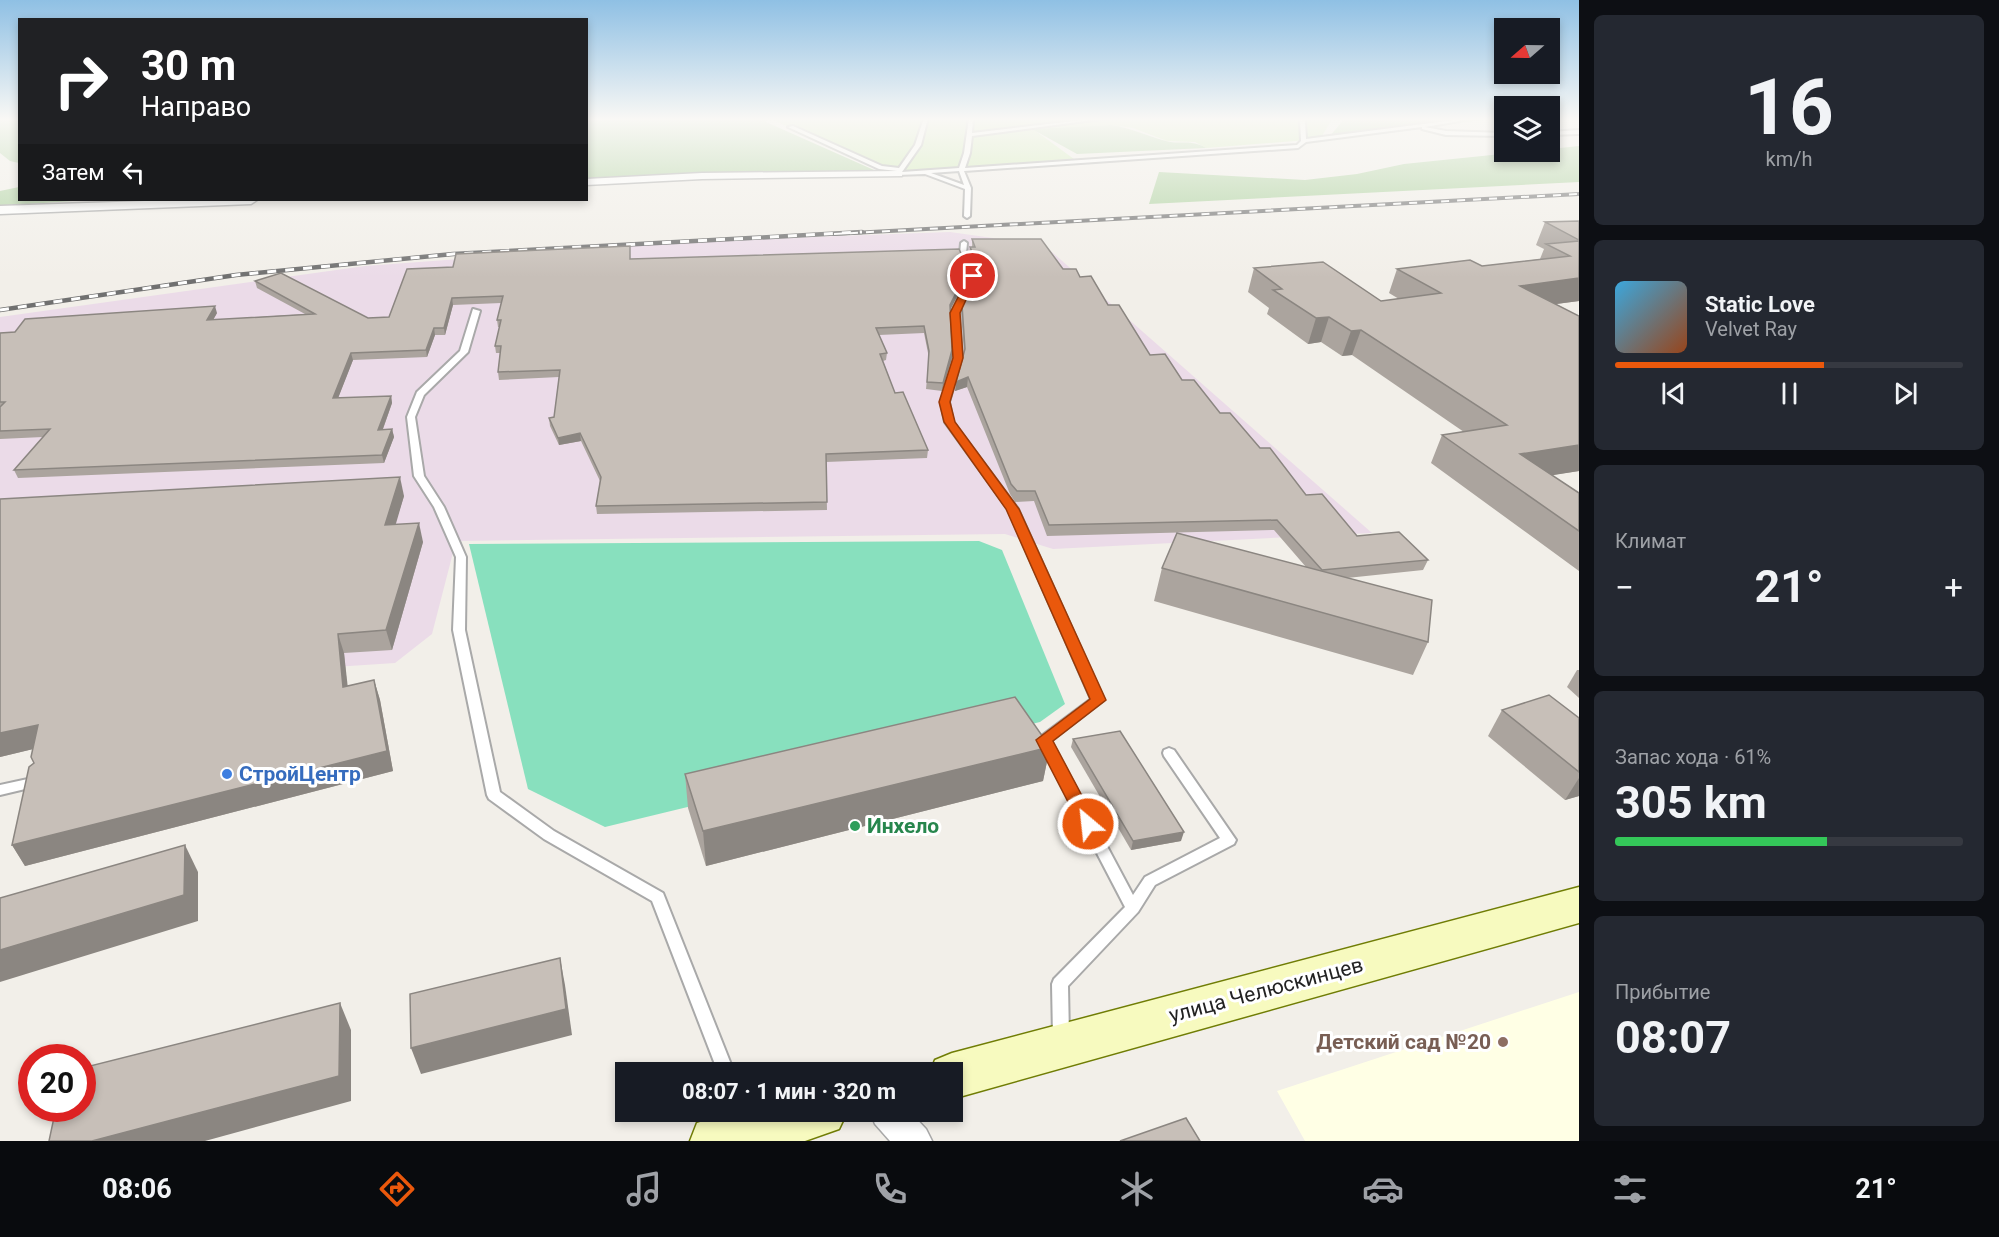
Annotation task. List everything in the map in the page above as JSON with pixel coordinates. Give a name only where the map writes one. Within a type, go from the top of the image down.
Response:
[{"type":"street","points":[[588,182],[860,171]]},
{"type":"street","points":[[0,210],[226,201]]},
{"type":"street","name":"улица Челюскинцев","points":[[963,1073],[1579,905]]},
{"type":"street","points":[[735,1128],[768,1122]]},
{"type":"street","points":[[896,1122],[914,1141]]},
{"type":"lane","points":[[912,171],[925,173],[968,188]]},
{"type":"lane","points":[[912,171],[946,171]]},
{"type":"lane","points":[[961,171],[968,188],[968,216]]},
{"type":"lane","points":[[964,243],[963,254],[973,276],[955,313],[958,358],[945,402],[949,422],[1012,509],[1098,700],[1044,740],[1133,908]]},
{"type":"lane","points":[[476,311],[464,352],[420,394],[411,417],[419,476],[439,507],[461,557],[459,630],[494,795],[549,835],[658,897],[722,1062]]},
{"type":"lane","points":[[1060,1047],[1060,984],[1133,908],[1150,881],[1229,840],[1169,753]]},
{"type":"lane","points":[[0,790],[37,782]]},
{"type":"shaded area","points":[[950,232],[1044,245],[1372,533],[1053,549],[1005,534],[456,541],[432,634],[395,663],[0,689],[0,317],[365,266],[703,241]]},
{"type":"shaded area","name":"Детский сад №20","points":[[1579,992],[1579,1141],[1305,1141],[1277,1091]]},
{"type":"green space","points":[[588,171],[886,172],[669,174],[588,178]]},
{"type":"green space","points":[[884,171],[937,171],[910,172]]},
{"type":"green space","points":[[1370,171],[1579,171],[1579,182],[1149,204],[1159,172],[1305,180]]},
{"type":"green space","points":[[18,187],[18,201],[72,201],[0,206],[0,191]]},
{"type":"green space","points":[[979,541],[1002,550],[1065,704],[1040,722],[605,827],[528,789],[469,544]]},
{"type":"building","points":[[1579,221],[1579,240],[1545,222]]},
{"type":"building","points":[[972,239],[1041,239],[1063,269],[1076,269],[1080,277],[1091,276],[1108,305],[1119,305],[1150,355],[1165,354],[1182,380],[1194,380],[1220,413],[1230,413],[1260,448],[1270,448],[1306,495],[1322,494],[1357,536],[1399,532],[1428,560],[1322,570],[1277,520],[1049,525],[1035,491],[1017,491],[1011,484],[968,377],[956,382],[965,349],[962,305],[979,268],[970,247],[975,247]]},
{"type":"building","points":[[1579,241],[1579,278],[1520,286],[1579,316],[1579,445],[1520,454],[1579,493],[1579,531],[1442,435],[1507,425],[1361,330],[1351,331],[1329,317],[1316,318],[1273,290],[1282,289],[1254,268],[1323,262],[1381,301],[1441,293],[1397,269],[1470,260],[1482,266],[1570,256],[1546,244]]},
{"type":"building","points":[[630,246],[630,259],[959,249],[968,269],[950,305],[952,350],[943,383],[927,382],[929,351],[924,326],[876,328],[887,353],[880,354],[895,393],[903,392],[928,450],[826,454],[827,502],[596,506],[601,477],[580,433],[558,438],[549,418],[554,417],[560,370],[498,372],[501,346],[495,346],[501,320],[497,320],[503,296],[452,298],[444,328],[434,328],[426,350],[351,353],[333,398],[391,396],[378,430],[392,429],[382,455],[14,470],[50,429],[0,431],[0,407],[5,402],[0,402],[0,333],[15,332],[25,319],[215,306],[207,320],[315,314],[255,281],[281,273],[368,318],[389,317],[407,269],[453,267],[456,254]]},
{"type":"building","points":[[400,477],[385,525],[419,523],[386,630],[338,634],[343,687],[374,680],[387,751],[12,845],[29,767],[34,763],[31,757],[38,725],[0,733],[0,499]]},
{"type":"building","points":[[1177,533],[1432,600],[1428,642],[1162,568]]},
{"type":"building","points":[[1549,695],[1579,718],[1579,772],[1502,710]]},
{"type":"building","points":[[1015,697],[1050,747],[703,831],[685,774]]},
{"type":"building","points":[[1120,731],[1184,832],[1133,841],[1073,739]]},
{"type":"building","points":[[185,845],[184,895],[0,950],[0,898]]},
{"type":"building","points":[[560,958],[566,1009],[411,1048],[410,994]]},
{"type":"building","points":[[340,1003],[339,1076],[92,1141],[49,1141],[53,1122],[96,1122],[96,1064]]},
{"type":"building","points":[[1186,1118],[1200,1141],[1120,1141]]},
{"type":"railway","points":[[834,234],[1579,194]]},
{"type":"railway","points":[[0,310],[236,275],[453,254],[862,232]]},
{"type":"place","name":"СтройЦентр","points":[[227,774]]},
{"type":"place","name":"Инхело","points":[[855,826]]},
{"type":"place","name":"Детский сад №20","points":[[1503,1042]]},
{"type":"route","points":[[973,276],[955,313],[958,358],[945,402],[949,422],[1012,509],[1098,700],[1044,740],[1088,824]]}]
